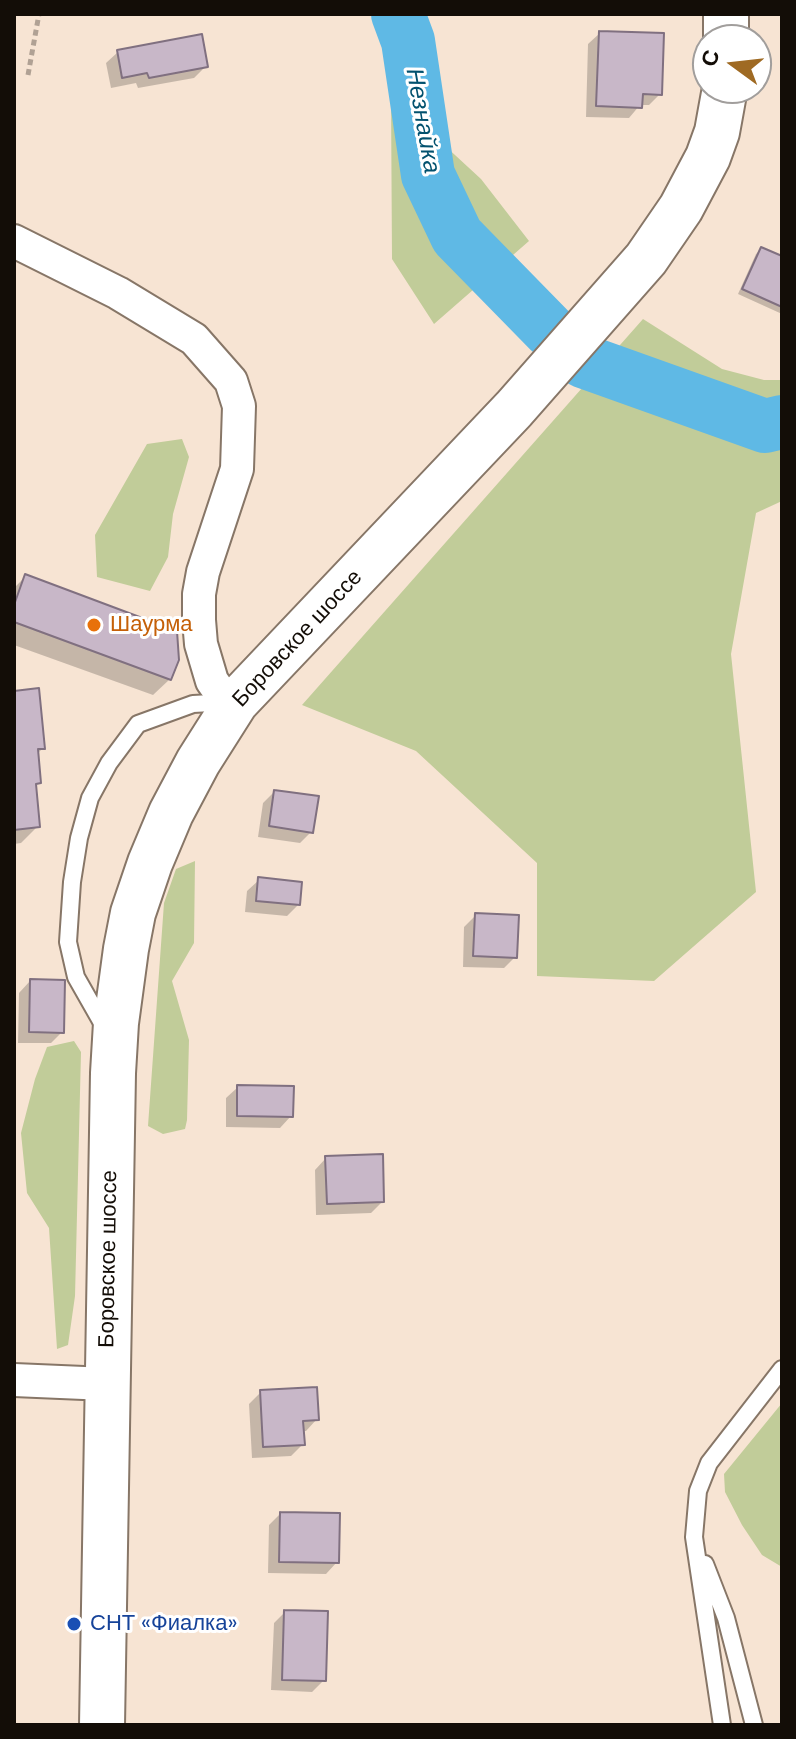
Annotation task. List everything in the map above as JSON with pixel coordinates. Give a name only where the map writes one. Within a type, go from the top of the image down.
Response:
[{"type":"main road","name":"Боровское шоссе","points":[[102,1725],[114,1048],[121,978],[140,889],[171,813],[236,702],[514,409],[654,247],[695,183],[717,132],[722,104]]},
{"type":"street","points":[[14,241],[118,293],[194,339],[231,381],[239,406],[237,469],[203,572],[199,620],[204,657],[212,681],[222,695],[236,702]]},
{"type":"street","points":[[14,1380],[107,1384]]},
{"type":"lane","points":[[114,1048],[76,977],[68,942],[72,882],[90,798],[109,763],[138,724],[193,704],[236,702]]},
{"type":"lane","points":[[722,1725],[694,1537],[698,1491],[709,1463],[782,1369]]},
{"type":"lane","points":[[694,1537],[726,1618],[754,1725]]},
{"type":"path","points":[[28,75],[39,14]]},
{"type":"green space","points":[[391,96],[481,179],[529,241],[434,324],[392,259]]},
{"type":"green space","points":[[643,319],[722,369],[764,380],[782,380],[782,501],[756,513],[731,654],[756,892],[654,981],[537,976],[537,863],[416,751],[302,705]]},
{"type":"green space","points":[[182,439],[189,457],[173,514],[168,557],[150,591],[97,577],[95,535],[147,444]]},
{"type":"green space","points":[[195,861],[194,943],[172,981],[189,1040],[187,1120],[185,1129],[163,1134],[148,1126],[164,903],[176,869]]},
{"type":"green space","points":[[74,1041],[81,1052],[75,1296],[68,1345],[57,1349],[49,1228],[27,1193],[21,1133],[47,1047]]},
{"type":"green space","points":[[782,1403],[782,1567],[762,1555],[742,1525],[725,1492],[724,1474]]},
{"type":"building","points":[[599,31],[664,33],[662,95],[643,94],[642,108],[596,106]]},
{"type":"building","points":[[202,34],[208,67],[149,78],[147,73],[122,78],[117,50]]},
{"type":"building","points":[[761,247],[782,256],[782,307],[742,289]]},
{"type":"building","points":[[25,574],[177,631],[179,660],[171,680],[14,622],[14,605]]},
{"type":"building","points":[[39,688],[45,749],[38,749],[41,783],[36,784],[40,827],[14,830],[14,691]]},
{"type":"building","points":[[274,790],[319,796],[313,833],[269,826]]},
{"type":"building","points":[[258,877],[302,882],[300,905],[256,901]]},
{"type":"building","points":[[475,913],[519,915],[517,958],[473,956]]},
{"type":"building","points":[[30,979],[65,980],[64,1033],[29,1032]]},
{"type":"building","points":[[237,1085],[294,1086],[293,1117],[237,1116]]},
{"type":"building","points":[[383,1154],[384,1202],[327,1204],[325,1156]]},
{"type":"building","points":[[317,1387],[319,1420],[303,1421],[305,1445],[263,1447],[260,1390]]},
{"type":"building","points":[[280,1512],[340,1513],[339,1563],[279,1562]]},
{"type":"building","points":[[284,1610],[328,1611],[326,1681],[282,1680]]},
{"type":"waterway","name":"Незнайка","points":[[398,14],[408,41],[428,175],[457,236],[550,331]]},
{"type":"waterway","name":"Незнайка","points":[[583,361],[765,426],[782,422]]},
{"type":"place","name":"Шаурма","points":[[94,625]]},
{"type":"place","name":"СНТ «Фиалка»","points":[[74,1624]]}]
